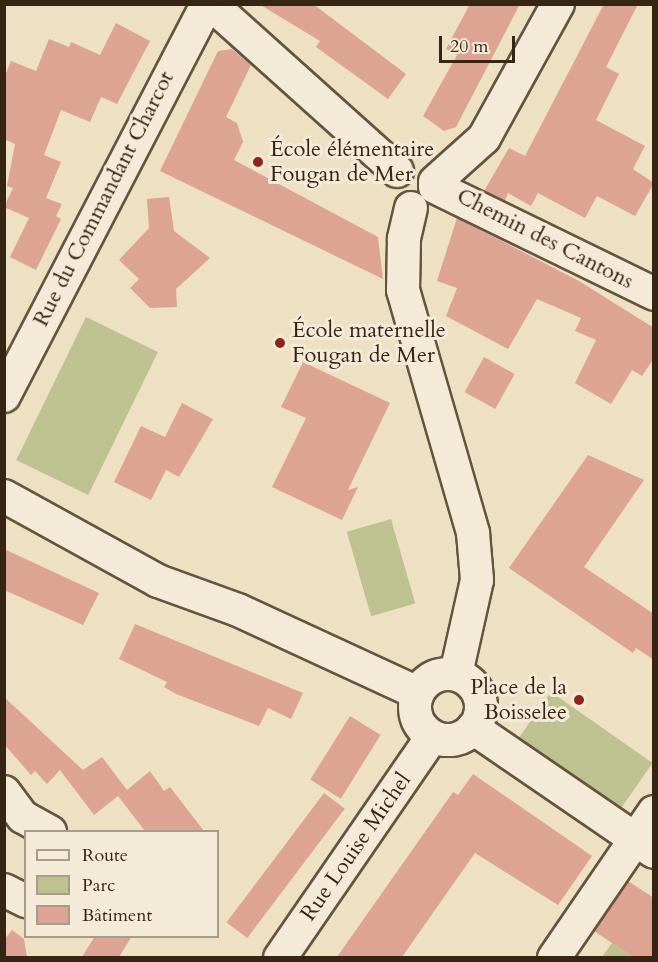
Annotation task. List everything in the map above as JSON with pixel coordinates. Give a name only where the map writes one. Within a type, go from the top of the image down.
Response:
[{"type":"street","name":"Rue du Commandant Charcot","points":[[4,396],[207,4]]},
{"type":"street","points":[[212,4],[397,171]]},
{"type":"street","points":[[411,208],[425,204],[435,184],[484,138],[558,4]]},
{"type":"street","points":[[397,171],[417,165],[435,184]]},
{"type":"street","points":[[397,171],[393,194],[411,208]]},
{"type":"street","name":"Chemin des Cantons","points":[[435,184],[654,294]]},
{"type":"street","points":[[411,208],[403,290],[473,533],[477,580],[456,674]]},
{"type":"street","points":[[4,496],[72,530],[141,573],[238,610],[418,693]]},
{"type":"street","points":[[456,674],[479,697],[473,728],[454,740],[432,736],[418,722],[418,693],[434,677],[456,674]]},
{"type":"street","points":[[473,728],[644,845]]},
{"type":"street","name":"Rue Louise Michel","points":[[280,957],[432,736]]},
{"type":"street","points":[[4,792],[26,827]]},
{"type":"street","points":[[554,957],[644,845],[654,812]]},
{"type":"street","points":[[4,890],[24,900]]},
{"type":"green space","points":[[86,317],[158,352],[88,495],[16,460]]},
{"type":"green space","points":[[391,519],[415,604],[371,616],[347,532]]},
{"type":"green space","points":[[551,692],[653,763],[620,810],[518,739]]},
{"type":"green space","points":[[612,943],[633,957],[602,957]]},
{"type":"building","points":[[259,4],[313,4],[406,74],[388,99],[316,47],[320,41]]},
{"type":"building","points":[[470,4],[520,4],[456,127],[444,131],[423,116],[457,55],[446,49]]},
{"type":"building","points":[[604,4],[638,4],[606,67],[619,74],[596,120],[645,146],[633,169],[654,183],[635,216],[597,196],[585,218],[538,193],[531,206],[508,193],[505,201],[484,191],[509,148],[525,156]]},
{"type":"building","points":[[116,23],[150,41],[117,104],[101,97],[90,122],[61,110],[44,155],[61,162],[46,198],[62,204],[56,216],[61,219],[36,270],[10,257],[29,218],[4,207],[13,188],[7,186],[15,144],[4,139],[4,78],[11,61],[36,71],[49,39],[69,47],[71,42],[100,55]]},
{"type":"building","points":[[232,49],[251,65],[226,117],[237,123],[243,142],[234,160],[378,237],[383,279],[160,171],[218,51]]},
{"type":"building","points":[[169,197],[174,231],[210,258],[176,289],[177,307],[150,308],[130,288],[139,279],[119,260],[149,228],[147,199]]},
{"type":"building","points":[[457,218],[579,281],[654,328],[654,358],[642,376],[632,370],[611,404],[575,383],[596,340],[575,331],[581,318],[537,299],[508,349],[446,316],[457,288],[437,281]]},
{"type":"building","points":[[484,357],[515,374],[495,409],[465,392]]},
{"type":"building","points":[[303,362],[390,403],[348,490],[358,487],[342,520],[272,487],[306,418],[281,407]]},
{"type":"building","points":[[182,403],[213,419],[179,477],[166,470],[151,500],[114,482],[141,426],[165,437]]},
{"type":"building","points":[[588,455],[644,480],[584,567],[654,614],[654,660],[636,648],[633,653],[509,568]]},
{"type":"building","points":[[4,549],[99,593],[83,625],[4,590]]},
{"type":"building","points":[[135,624],[303,693],[291,719],[268,708],[259,726],[176,694],[164,687],[167,682],[119,659]]},
{"type":"building","points":[[4,697],[83,770],[102,757],[127,790],[150,771],[164,791],[170,787],[203,830],[144,830],[118,796],[94,815],[60,770],[47,784],[35,771],[31,775],[4,744]]},
{"type":"building","points":[[350,716],[381,735],[341,799],[310,780]]},
{"type":"building","points":[[473,774],[592,856],[558,905],[475,853],[402,957],[337,957],[453,792],[458,795]]},
{"type":"building","points":[[324,793],[345,809],[247,938],[227,922]]},
{"type":"building","points":[[628,881],[654,898],[654,957],[633,957],[594,931]]},
{"type":"building","points":[[12,930],[24,939],[27,957],[4,957],[4,940]]},
{"type":"building","points":[[94,938],[131,938],[119,957],[82,957]]},
{"type":"place","name":"École élémentaire Fougan de Mer","points":[[258,162]]},
{"type":"place","name":"École maternelle Fougan de Mer","points":[[280,343]]},
{"type":"place","name":"Place de la Boisselee","points":[[579,700]]}]
